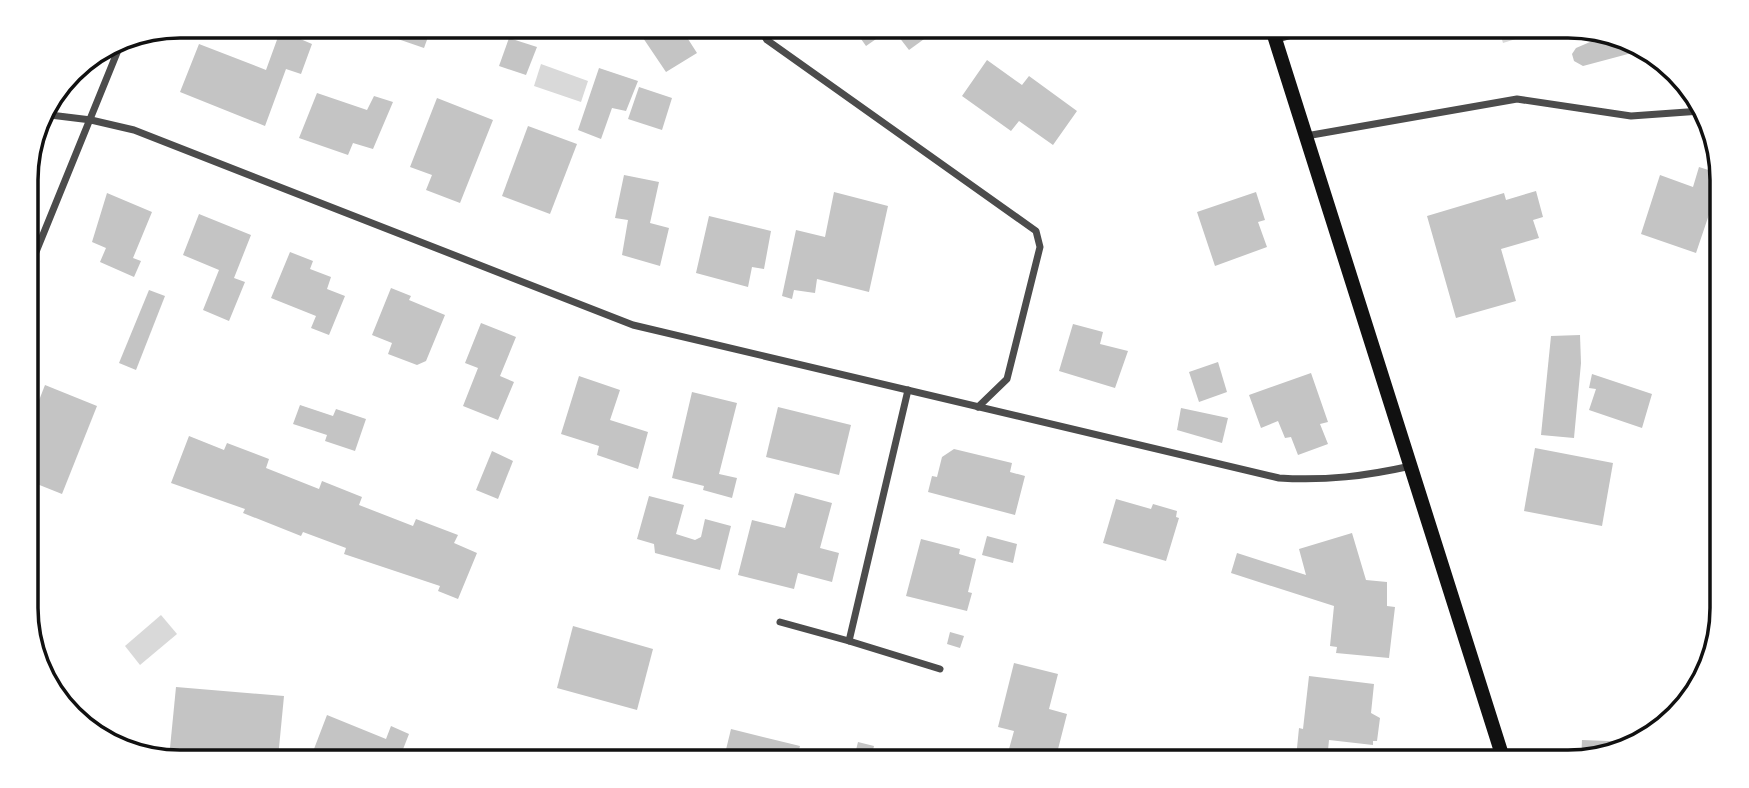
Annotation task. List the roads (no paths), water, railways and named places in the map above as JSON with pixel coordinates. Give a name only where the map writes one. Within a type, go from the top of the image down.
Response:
[{"type":"main road","points":[[1275,41],[1500,749]]},
{"type":"street","points":[[766,39],[1037,231],[1040,247],[1007,379],[978,407]]},
{"type":"street","points":[[39,245],[117,54]]},
{"type":"street","points":[[1306,136],[1517,99],[1631,116],[1692,112]]},
{"type":"street","points":[[55,116],[91,120],[134,130],[633,326],[1279,478],[1324,481],[1367,476],[1412,466]]},
{"type":"street","points":[[849,641],[908,390]]},
{"type":"street","points":[[779,622],[940,669]]},
{"type":"lane","points":[[1275,41],[1284,38]]}]
